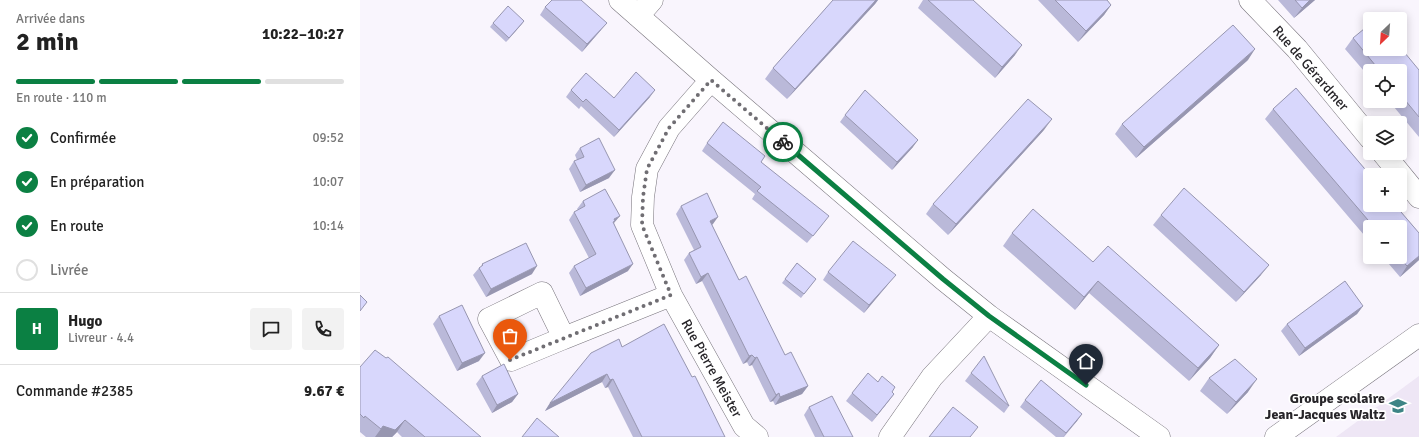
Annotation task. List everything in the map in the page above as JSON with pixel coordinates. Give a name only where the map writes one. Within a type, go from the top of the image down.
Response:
[{"type":"street","points":[[620,0],[943,279],[989,316],[1159,437]]},
{"type":"street","points":[[638,16],[652,0]]},
{"type":"street","name":"Rue de Gérardmer","points":[[1250,0],[1296,49],[1363,130]]},
{"type":"street","name":"Rue Pierre Meister","points":[[711,80],[669,128],[647,169],[643,197],[642,225],[671,295],[744,426],[757,437]]},
{"type":"street","points":[[1388,160],[1419,197]]},
{"type":"street","points":[[564,338],[671,295]]},
{"type":"street","points":[[890,437],[932,377],[989,316]]},
{"type":"street","points":[[1276,437],[1419,335]]},
{"type":"shaded area","name":"Groupe scolaire Jean-Jacques Waltz","points":[[1419,376],[1419,437],[1336,437]]},
{"type":"building","points":[[552,0],[581,0],[607,23],[587,44],[545,7]]},
{"type":"building","points":[[833,0],[876,0],[795,89],[773,68]]},
{"type":"building","points":[[928,0],[973,0],[1022,45],[1002,67]]},
{"type":"building","points":[[1055,0],[1107,0],[1111,5],[1086,31]]},
{"type":"building","points":[[1295,0],[1310,0],[1302,8]]},
{"type":"building","points":[[508,6],[524,21],[509,38],[493,23]]},
{"type":"building","points":[[1233,25],[1255,49],[1144,147],[1122,124]]},
{"type":"building","points":[[1363,30],[1363,50],[1353,38]]},
{"type":"building","points":[[1407,55],[1419,70],[1419,117],[1407,102],[1407,64],[1374,64],[1368,56]]},
{"type":"building","points":[[636,72],[655,90],[619,130],[586,99],[583,102],[571,90],[586,73],[614,98]]},
{"type":"building","points":[[1296,88],[1364,168],[1363,212],[1401,212],[1419,233],[1419,256],[1407,266],[1405,264],[1407,264],[1407,220],[1368,220],[1273,109]]},
{"type":"building","points":[[865,90],[918,140],[897,162],[845,115]]},
{"type":"building","points":[[1028,99],[1052,119],[956,224],[933,204]]},
{"type":"building","points":[[723,122],[765,156],[761,162],[829,216],[813,236],[757,191],[761,187],[707,143]]},
{"type":"building","points":[[599,138],[615,170],[586,185],[574,161],[584,157],[580,148]]},
{"type":"building","points":[[1184,188],[1269,265],[1244,292],[1161,215]]},
{"type":"building","points":[[605,189],[620,216],[614,219],[615,221],[613,222],[633,264],[586,288],[574,266],[596,254],[574,212],[585,206],[583,201]]},
{"type":"building","points":[[707,193],[718,217],[710,221],[739,280],[746,276],[785,355],[791,352],[808,386],[780,397],[779,393],[776,395],[757,357],[755,358],[752,355],[749,356],[708,273],[701,277],[689,253],[701,247],[681,206]]},
{"type":"building","points":[[1033,209],[1093,262],[1108,246],[1219,345],[1198,368],[1098,281],[1084,297],[1012,233]]},
{"type":"building","points":[[853,241],[896,275],[869,305],[828,272]]},
{"type":"building","points":[[526,243],[537,266],[491,289],[479,268],[483,265],[482,264]]},
{"type":"building","points":[[797,263],[816,279],[804,294],[785,279]]},
{"type":"building","points":[[1345,281],[1363,306],[1305,348],[1287,324]]},
{"type":"building","points":[[360,295],[367,302],[360,311]]},
{"type":"building","points":[[462,305],[485,353],[462,363],[439,316]]},
{"type":"building","points":[[664,324],[692,377],[695,376],[725,437],[642,437],[613,379],[610,380],[607,374],[550,403],[591,353],[619,339],[622,347]]},
{"type":"building","points":[[375,350],[386,358],[388,357],[481,437],[425,437],[405,420],[395,430],[383,426],[381,429],[365,416],[364,418],[360,414],[360,367]]},
{"type":"building","points":[[984,356],[1009,406],[971,373]]},
{"type":"building","points":[[1235,359],[1257,379],[1236,402],[1209,378]]},
{"type":"building","points":[[504,364],[518,394],[497,405],[482,376]]},
{"type":"building","points":[[868,373],[878,382],[882,376],[895,387],[892,392],[894,394],[877,415],[852,393]]},
{"type":"building","points":[[1041,380],[1082,414],[1066,433],[1025,400]]},
{"type":"building","points":[[832,396],[853,437],[824,437],[809,407]]},
{"type":"building","points":[[953,407],[978,427],[970,437],[929,437]]},
{"type":"building","points":[[537,418],[559,437],[522,437]]},
{"type":"way so far","points":[[510,360],[671,295],[642,225],[643,197],[647,169],[669,128],[711,80],[783,142]]},
{"type":"place","name":"Groupe scolaire Jean-Jacques Waltz","points":[[1398,406]]},
{"type":"route","points":[[783,142],[943,279],[989,316],[1086,385]]}]
